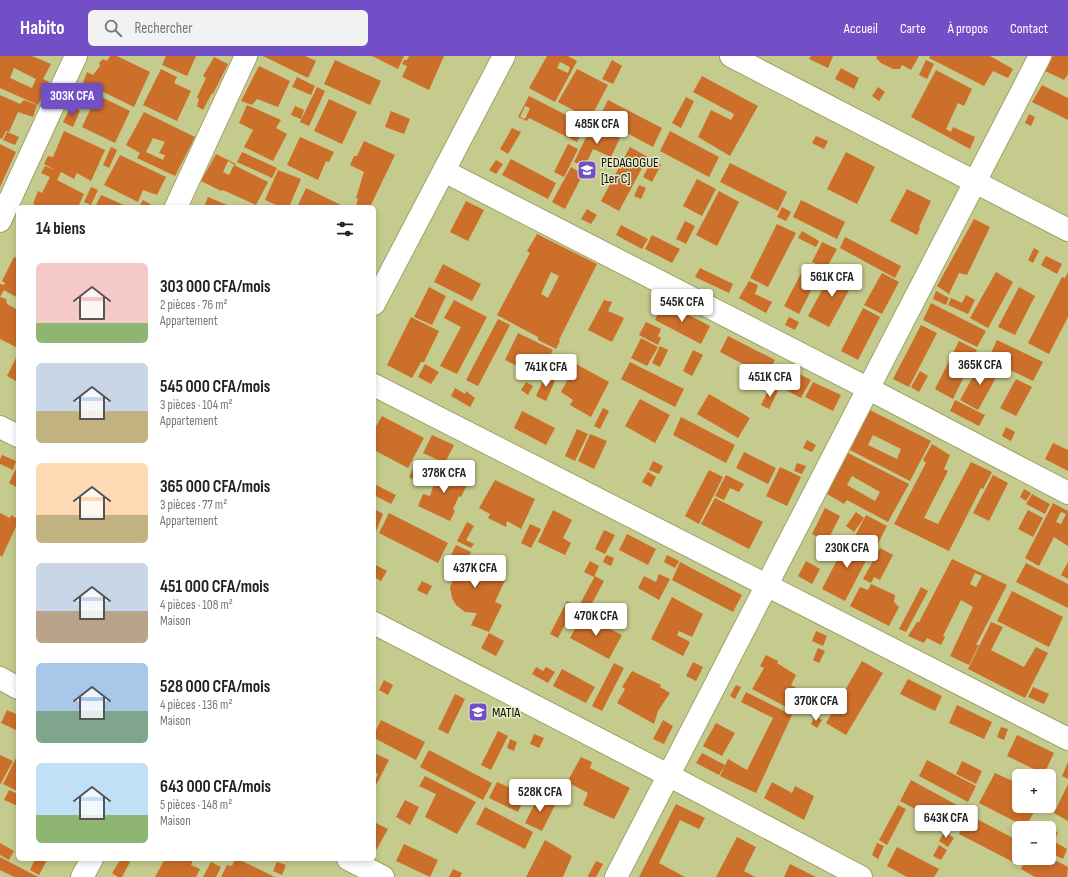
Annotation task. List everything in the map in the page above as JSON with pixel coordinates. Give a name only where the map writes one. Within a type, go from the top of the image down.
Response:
[{"type":"street","points":[[0,221],[76,56]]},
{"type":"street","points":[[177,205],[246,56]]},
{"type":"street","points":[[376,300],[504,56]]},
{"type":"street","points":[[731,56],[1068,230]]},
{"type":"street","points":[[616,877],[1040,56]]},
{"type":"street","points":[[444,171],[1068,493]]},
{"type":"street","points":[[376,386],[1068,739]]},
{"type":"street","points":[[0,427],[16,435]]},
{"type":"street","points":[[376,624],[861,877]]},
{"type":"street","points":[[0,678],[16,687]]},
{"type":"street","points":[[82,877],[91,861]]},
{"type":"street","points":[[352,861],[383,877]]},
{"type":"building","points":[[0,56],[32,56],[51,64],[43,79],[49,82],[38,105],[0,88]],"holes":[[[14,68],[36,79],[32,88],[10,78]]]},
{"type":"building","points":[[110,56],[117,56],[150,72],[134,107],[83,82],[87,72],[93,75],[100,66],[99,63],[103,59],[107,61]]},
{"type":"building","points":[[166,56],[196,56],[187,76],[162,65]]},
{"type":"building","points":[[263,56],[305,56],[316,61],[308,78]]},
{"type":"building","points":[[372,56],[404,56],[398,69]]},
{"type":"building","points":[[409,56],[444,56],[429,90],[402,77],[407,66],[402,64]]},
{"type":"building","points":[[547,56],[568,56],[577,61],[555,102],[529,88]],"holes":[[[560,62],[570,67],[568,73],[557,68]]]},
{"type":"building","points":[[811,56],[833,56],[828,68],[809,59]]},
{"type":"building","points":[[877,56],[919,56],[911,70],[902,65],[900,69],[893,69],[881,63],[876,58]]},
{"type":"building","points":[[930,56],[990,56],[1013,69],[1008,78],[993,71],[984,86],[929,58]]},
{"type":"building","points":[[1053,56],[1068,56],[1068,74],[1064,80],[1045,71]]},
{"type":"building","points":[[214,57],[228,64],[203,110],[197,106],[199,99],[197,97],[206,78],[203,76]]},
{"type":"building","points":[[335,60],[381,81],[370,105],[324,84]]},
{"type":"building","points":[[612,60],[622,66],[613,84],[602,79]]},
{"type":"building","points":[[926,60],[934,64],[927,79],[919,75]]},
{"type":"building","points":[[259,66],[290,81],[278,107],[257,99],[252,105],[241,101]]},
{"type":"building","points":[[841,68],[859,78],[854,89],[835,79]]},
{"type":"building","points":[[161,69],[177,77],[174,83],[191,91],[177,121],[143,105]]},
{"type":"building","points":[[577,69],[608,85],[590,119],[558,102]]},
{"type":"building","points":[[936,70],[972,89],[964,106],[958,103],[946,129],[951,132],[953,127],[975,137],[970,149],[911,117]]},
{"type":"building","points":[[702,76],[758,106],[730,156],[698,137],[711,110],[731,120],[734,114],[693,92]]},
{"type":"building","points":[[297,77],[315,86],[311,95],[292,87]]},
{"type":"building","points":[[1042,85],[1068,98],[1068,120],[1032,102]]},
{"type":"building","points":[[317,87],[325,91],[309,126],[300,122]]},
{"type":"building","points":[[878,87],[885,92],[879,101],[872,96]]},
{"type":"building","points":[[0,95],[20,104],[24,100],[37,105],[33,117],[18,112],[9,132],[6,131],[2,139],[0,138]]},
{"type":"building","points":[[97,95],[130,111],[115,143],[82,127]]},
{"type":"building","points":[[529,96],[586,125],[577,142],[529,118],[527,121],[518,117]],"holes":[[[525,106],[530,108],[525,119],[520,117]]]},
{"type":"building","points":[[686,97],[694,101],[681,128],[672,123]]},
{"type":"building","points":[[329,99],[357,112],[342,144],[314,131]]},
{"type":"building","points":[[608,100],[662,128],[653,147],[599,118]]},
{"type":"building","points":[[247,105],[281,120],[276,128],[287,134],[273,161],[244,147],[253,130],[239,123]]},
{"type":"building","points":[[71,106],[80,111],[73,127],[63,122]]},
{"type":"building","points":[[295,106],[304,110],[301,119],[291,115]]},
{"type":"building","points":[[391,111],[410,119],[404,134],[385,127]]},
{"type":"building","points":[[144,112],[195,137],[175,176],[137,158],[140,153],[126,145]],"holes":[[[153,138],[165,142],[159,153],[165,155],[163,160],[146,152]]]},
{"type":"building","points":[[1029,114],[1035,117],[1031,126],[1025,123]]},
{"type":"building","points":[[592,125],[620,138],[611,157],[593,149],[585,166],[574,162]]},
{"type":"building","points":[[512,128],[521,132],[508,154],[500,149]]},
{"type":"building","points":[[64,131],[105,150],[91,181],[77,173],[74,179],[61,172],[57,180],[84,194],[79,205],[33,204],[38,191],[42,193],[50,177],[41,173],[45,166],[55,170],[44,164],[48,156],[53,157]]},
{"type":"building","points":[[670,131],[719,157],[709,177],[660,151]]},
{"type":"building","points":[[7,132],[19,137],[15,145],[3,140]]},
{"type":"building","points":[[816,136],[828,141],[824,149],[812,143]]},
{"type":"building","points":[[300,137],[334,152],[329,162],[326,161],[318,180],[287,165]]},
{"type":"building","points":[[364,141],[395,155],[371,205],[356,205],[358,199],[356,198],[364,172],[350,165],[354,156],[357,156]]},
{"type":"building","points":[[0,144],[16,152],[0,187]]},
{"type":"building","points":[[568,144],[578,149],[564,177],[554,172]]},
{"type":"building","points":[[111,147],[117,150],[109,168],[103,165]]},
{"type":"building","points":[[630,147],[648,157],[619,211],[601,201]]},
{"type":"building","points":[[242,152],[277,168],[272,178],[237,162]]},
{"type":"building","points":[[846,152],[875,167],[857,204],[827,189]]},
{"type":"building","points":[[216,154],[236,164],[235,165],[228,161],[223,172],[229,175],[234,165],[268,182],[256,205],[201,181]]},
{"type":"building","points":[[120,155],[166,177],[157,195],[143,190],[138,202],[104,185]]},
{"type":"building","points":[[511,159],[556,183],[548,199],[502,175]]},
{"type":"building","points":[[496,160],[503,164],[496,174],[489,170]]},
{"type":"building","points":[[652,160],[661,165],[652,182],[643,177]]},
{"type":"building","points":[[730,163],[787,192],[778,211],[720,182]]},
{"type":"building","points":[[571,167],[583,174],[565,209],[552,202]]},
{"type":"building","points":[[278,170],[301,179],[290,205],[276,205],[265,200]]},
{"type":"building","points":[[697,179],[716,189],[702,216],[683,206]]},
{"type":"building","points":[[639,185],[646,188],[641,199],[634,196]]},
{"type":"building","points":[[91,187],[98,190],[91,205],[84,202]]},
{"type":"building","points":[[306,188],[341,205],[298,205]]},
{"type":"building","points":[[907,189],[931,201],[917,235],[890,221]]},
{"type":"building","points":[[719,191],[739,202],[717,246],[696,235]]},
{"type":"building","points":[[101,195],[124,205],[96,205]]},
{"type":"building","points":[[208,197],[227,205],[205,205]]},
{"type":"building","points":[[143,200],[152,205],[140,205]]},
{"type":"building","points":[[801,200],[845,222],[837,239],[793,217]]},
{"type":"building","points":[[466,201],[484,210],[468,241],[450,232]]},
{"type":"building","points":[[782,207],[791,212],[786,221],[777,217]]},
{"type":"building","points":[[587,209],[597,215],[591,224],[581,219]]},
{"type":"building","points":[[974,219],[990,227],[967,275],[959,273],[949,294],[937,286]]},
{"type":"building","points":[[685,221],[695,226],[686,244],[676,239]]},
{"type":"building","points":[[777,224],[796,233],[768,287],[750,278]]},
{"type":"building","points":[[621,225],[648,239],[642,249],[616,235]]},
{"type":"building","points":[[802,231],[819,241],[816,247],[798,238]]},
{"type":"building","points":[[537,234],[597,264],[559,340],[560,341],[556,349],[538,340],[538,337],[497,315],[530,253],[527,251]],"holes":[[[551,272],[559,276],[548,298],[541,294]]]},
{"type":"building","points":[[652,235],[680,249],[672,263],[645,249]]},
{"type":"building","points":[[845,237],[901,266],[895,278],[840,248]]},
{"type":"building","points":[[822,242],[837,249],[826,269],[812,262]]},
{"type":"building","points":[[1034,248],[1039,251],[1033,263],[1028,260]]},
{"type":"building","points":[[1046,256],[1062,264],[1057,274],[1041,265]]},
{"type":"building","points":[[14,257],[16,258],[16,297],[4,290],[0,297],[0,284],[4,285],[5,283],[2,281]]},
{"type":"building","points":[[443,264],[481,284],[472,301],[434,282]]},
{"type":"building","points":[[806,264],[821,271],[799,314],[784,306]]},
{"type":"building","points":[[700,268],[733,284],[729,293],[695,277]]},
{"type":"building","points":[[834,268],[855,279],[829,327],[808,316]]},
{"type":"building","points":[[996,272],[1013,282],[988,328],[970,318]]},
{"type":"building","points":[[1068,272],[1068,317],[1049,354],[1028,343],[1062,277],[1065,278]]},
{"type":"building","points":[[882,273],[899,282],[882,314],[864,305]]},
{"type":"building","points":[[749,281],[758,285],[755,294],[772,302],[766,313],[739,298]]},
{"type":"building","points":[[429,287],[446,296],[432,325],[414,317]]},
{"type":"building","points":[[1019,287],[1035,296],[1015,335],[998,327]]},
{"type":"building","points":[[936,291],[949,298],[946,305],[933,299]]},
{"type":"building","points":[[966,295],[975,300],[968,314],[948,305],[951,298],[962,303]]},
{"type":"building","points":[[0,297],[6,299],[7,304],[16,309],[16,347],[0,339]]},
{"type":"building","points":[[454,300],[487,317],[457,374],[440,366],[461,327],[444,318]]},
{"type":"building","points":[[604,300],[612,302],[608,311],[624,318],[612,342],[588,330]]},
{"type":"building","points":[[664,302],[710,326],[701,344],[655,320]]},
{"type":"building","points":[[931,303],[986,331],[977,347],[923,320]]},
{"type":"building","points":[[863,308],[880,317],[858,360],[841,351]]},
{"type":"building","points":[[411,317],[439,331],[424,362],[421,362],[412,378],[387,365]]},
{"type":"building","points":[[789,317],[799,322],[795,330],[785,325]]},
{"type":"building","points":[[498,319],[510,325],[478,386],[466,380]]},
{"type":"building","points":[[646,322],[661,329],[658,336],[661,338],[658,345],[639,335]]},
{"type":"building","points":[[921,325],[937,333],[909,387],[893,379]]},
{"type":"building","points":[[518,333],[553,350],[539,377],[505,360]]},
{"type":"building","points":[[728,336],[775,360],[766,376],[720,352]]},
{"type":"building","points":[[641,338],[658,347],[647,366],[631,358]]},
{"type":"building","points":[[997,340],[1043,362],[1033,381],[988,359]]},
{"type":"building","points":[[959,341],[977,350],[953,399],[935,389]]},
{"type":"building","points":[[660,346],[668,350],[660,367],[652,363]]},
{"type":"building","points":[[693,350],[703,355],[692,376],[683,371]]},
{"type":"building","points":[[16,358],[16,381],[7,376]]},
{"type":"building","points":[[630,362],[684,389],[675,407],[621,379]]},
{"type":"building","points":[[981,362],[999,372],[978,410],[960,400]]},
{"type":"building","points":[[425,364],[439,372],[431,384],[418,377]]},
{"type":"building","points":[[576,364],[609,382],[591,417],[570,405],[573,400],[561,392]]},
{"type":"building","points":[[782,365],[811,380],[801,398],[773,383]]},
{"type":"building","points":[[920,371],[928,376],[919,392],[911,387]]},
{"type":"building","points":[[545,376],[555,381],[546,401],[536,396]]},
{"type":"building","points":[[1016,379],[1032,387],[1016,416],[1000,408]]},
{"type":"building","points":[[526,382],[533,386],[528,395],[521,390]]},
{"type":"building","points":[[813,382],[841,395],[833,411],[805,397]]},
{"type":"building","points":[[770,387],[778,391],[769,409],[761,405]]},
{"type":"building","points":[[455,388],[465,394],[466,391],[475,398],[470,407],[451,396]]},
{"type":"building","points":[[709,394],[750,418],[738,438],[697,414]]},
{"type":"building","points":[[640,399],[670,415],[655,443],[625,426]]},
{"type":"building","points":[[955,400],[985,415],[979,426],[950,411]]},
{"type":"building","points":[[603,408],[609,411],[600,429],[594,426]]},
{"type":"building","points":[[870,410],[931,441],[910,481],[850,450]],"holes":[[[873,435],[901,449],[897,459],[868,445]]]},
{"type":"building","points":[[522,411],[555,428],[546,445],[514,428]]},
{"type":"building","points":[[382,416],[424,438],[408,468],[376,451],[376,426]]},
{"type":"building","points":[[681,417],[735,445],[726,463],[673,435]]},
{"type":"building","points":[[1006,427],[1015,432],[1011,441],[1002,436]]},
{"type":"building","points":[[577,429],[588,434],[575,461],[565,456]]},
{"type":"building","points":[[590,434],[607,441],[594,469],[578,461]]},
{"type":"building","points":[[432,435],[454,445],[445,463],[423,453]]},
{"type":"building","points":[[807,440],[816,445],[812,452],[803,448]]},
{"type":"building","points":[[1053,443],[1068,450],[1068,471],[1045,459]]},
{"type":"building","points":[[932,444],[950,455],[944,469],[948,471],[924,518],[938,524],[971,462],[992,472],[983,489],[981,488],[949,551],[894,524],[926,463],[923,460]]},
{"type":"building","points":[[744,452],[776,468],[768,484],[736,468]]},
{"type":"building","points":[[848,453],[909,484],[888,522],[847,500],[844,504],[827,494]],"holes":[[[852,476],[880,492],[875,501],[847,485]]]},
{"type":"building","points":[[2,455],[16,461],[13,470],[0,464]]},
{"type":"building","points":[[653,461],[663,466],[659,474],[649,470]]},
{"type":"building","points":[[797,463],[806,466],[802,474],[794,471]]},
{"type":"building","points":[[438,466],[469,481],[461,497],[459,496],[453,509],[455,511],[450,521],[418,506],[423,494],[430,496],[434,484],[430,481]]},
{"type":"building","points":[[780,467],[801,477],[787,506],[766,496]]},
{"type":"building","points":[[16,468],[16,487],[9,483]]},
{"type":"building","points":[[413,469],[422,474],[417,482],[409,477]]},
{"type":"building","points":[[709,470],[723,477],[699,524],[685,516]]},
{"type":"building","points":[[648,472],[656,477],[651,487],[642,482]]},
{"type":"building","points":[[726,475],[744,484],[739,492],[730,488],[724,500],[715,496]]},
{"type":"building","points":[[993,475],[1008,483],[989,521],[973,513]]},
{"type":"building","points":[[495,480],[535,499],[521,529],[507,521],[506,527],[488,518],[490,514],[479,508]]},
{"type":"building","points":[[376,485],[396,495],[391,504],[376,496]]},
{"type":"building","points":[[1024,489],[1031,493],[1026,501],[1020,497]]},
{"type":"building","points":[[1032,494],[1050,504],[1045,514],[1026,504]]},
{"type":"building","points":[[715,498],[763,522],[749,549],[701,524]]},
{"type":"building","points":[[1053,503],[1068,511],[1068,546],[1054,537],[1039,566],[1025,558]],"holes":[[[1061,512],[1066,514],[1061,524],[1056,522]]]},
{"type":"building","points":[[825,508],[840,516],[827,542],[812,534]]},
{"type":"building","points":[[376,510],[383,514],[376,531]]},
{"type":"building","points":[[553,510],[572,520],[563,538],[571,543],[565,555],[538,542]]},
{"type":"building","points":[[1028,510],[1043,518],[1033,537],[1018,529]]},
{"type":"building","points":[[856,512],[864,518],[854,532],[846,526]]},
{"type":"building","points":[[0,513],[10,518],[11,515],[16,518],[16,526],[2,557],[0,555]]},
{"type":"building","points":[[389,513],[448,543],[438,563],[379,533]]},
{"type":"building","points":[[866,515],[887,526],[876,547],[855,536]]},
{"type":"building","points":[[467,522],[474,526],[466,540],[474,544],[471,548],[457,541]]},
{"type":"building","points":[[530,524],[541,529],[531,548],[521,543]]},
{"type":"building","points":[[604,530],[615,535],[605,554],[595,549]]},
{"type":"building","points":[[627,534],[656,549],[648,565],[619,550]]},
{"type":"building","points":[[849,537],[872,549],[845,601],[822,589]]},
{"type":"building","points":[[456,545],[471,552],[468,559],[506,578],[495,602],[502,605],[489,632],[471,625],[477,613],[465,612],[456,605],[452,598],[450,588],[452,582],[458,574],[445,567]]},
{"type":"building","points":[[880,548],[893,555],[880,580],[874,577],[871,583],[863,579]]},
{"type":"building","points":[[606,555],[614,558],[611,566],[603,562]]},
{"type":"building","points":[[667,555],[679,561],[675,568],[664,562]]},
{"type":"building","points":[[952,559],[1007,585],[976,645],[979,645],[969,665],[950,656],[973,607],[961,600],[943,636],[945,637],[941,645],[927,638],[924,643],[908,636],[917,622],[919,622]],"holes":[[[975,573],[982,576],[976,587],[970,584]]]},
{"type":"building","points":[[590,561],[599,566],[594,577],[584,572]]},
{"type":"building","points":[[806,561],[820,569],[812,584],[798,576]]},
{"type":"building","points":[[680,562],[742,595],[733,612],[672,580]]},
{"type":"building","points":[[1068,562],[1068,579],[1061,575]]},
{"type":"building","points":[[1026,563],[1068,584],[1068,608],[1016,582]]},
{"type":"building","points":[[376,565],[387,571],[381,581],[376,578]]},
{"type":"building","points":[[659,574],[670,579],[659,600],[638,588],[644,576],[656,582]]},
{"type":"building","points":[[595,576],[604,581],[589,609],[580,604]]},
{"type":"building","points":[[422,581],[432,586],[427,595],[417,590]]},
{"type":"building","points":[[871,584],[895,595],[894,602],[899,607],[889,626],[850,606],[860,587],[868,590]]},
{"type":"building","points":[[921,587],[928,591],[906,632],[899,629]]},
{"type":"building","points":[[1012,591],[1063,617],[1049,647],[997,621]]},
{"type":"building","points":[[672,597],[703,614],[692,637],[679,631],[677,635],[690,642],[683,656],[651,639]]},
{"type":"building","points":[[567,601],[575,605],[558,638],[550,634]]},
{"type":"building","points":[[582,615],[622,635],[609,659],[570,638]]},
{"type":"building","points":[[991,622],[1003,627],[991,650],[1024,667],[1036,647],[1048,653],[1025,698],[968,669]]},
{"type":"building","points":[[816,631],[827,636],[823,646],[812,641]]},
{"type":"building","points":[[489,633],[504,641],[496,656],[481,648]]},
{"type":"building","points":[[818,648],[825,651],[819,663],[813,660]]},
{"type":"building","points":[[766,655],[778,661],[777,663],[796,675],[791,685],[800,690],[790,709],[752,689],[764,668],[760,666]]},
{"type":"building","points":[[862,661],[883,673],[846,735],[826,723]]},
{"type":"building","points":[[693,662],[703,667],[696,681],[686,676]]},
{"type":"building","points":[[614,663],[624,668],[602,711],[592,706]]},
{"type":"building","points":[[536,667],[543,671],[546,667],[555,672],[548,683],[532,674]]},
{"type":"building","points":[[562,669],[595,687],[586,703],[553,686]]},
{"type":"building","points":[[632,671],[661,685],[660,687],[670,693],[658,711],[654,724],[617,703],[625,689],[622,687]]},
{"type":"building","points":[[908,679],[942,696],[935,711],[900,694]]},
{"type":"building","points":[[384,680],[393,685],[388,695],[379,690]]},
{"type":"building","points":[[736,685],[741,687],[735,699],[730,696]]},
{"type":"building","points":[[1033,687],[1049,694],[1044,704],[1028,697]]},
{"type":"building","points":[[746,692],[792,715],[756,793],[720,776],[728,759],[747,770],[773,718],[741,702]]},
{"type":"building","points":[[455,694],[465,699],[448,734],[438,729]]},
{"type":"building","points":[[957,705],[992,722],[984,739],[949,723]]},
{"type":"building","points":[[7,710],[16,714],[16,730],[1,723]]},
{"type":"building","points":[[815,716],[822,720],[817,728],[811,724]]},
{"type":"building","points":[[381,720],[425,742],[416,760],[376,739],[376,730]]},
{"type":"building","points":[[663,720],[673,726],[664,744],[653,739]]},
{"type":"building","points":[[716,723],[735,733],[722,756],[703,746]]},
{"type":"building","points":[[1001,727],[1008,729],[1004,740],[997,737]]},
{"type":"building","points":[[498,731],[508,736],[491,770],[481,765]]},
{"type":"building","points":[[534,734],[544,738],[539,748],[530,744]]},
{"type":"building","points":[[1017,735],[1054,753],[1046,769],[1034,769],[1007,756]]},
{"type":"building","points":[[510,739],[517,742],[514,751],[507,748]]},
{"type":"building","points":[[429,750],[492,783],[483,800],[420,767]]},
{"type":"building","points":[[702,753],[725,765],[719,775],[696,763]]},
{"type":"building","points":[[376,754],[389,760],[376,785],[378,774],[376,773]]},
{"type":"building","points":[[0,755],[13,761],[0,785]]},
{"type":"building","points":[[581,757],[592,762],[590,768],[630,788],[614,819],[583,805],[588,793],[567,782]]},
{"type":"building","points":[[16,758],[16,790],[3,784]]},
{"type":"building","points":[[927,760],[976,786],[968,802],[919,776]]},
{"type":"building","points":[[962,761],[982,771],[976,784],[956,774]]},
{"type":"building","points":[[1068,762],[1068,779],[1062,776]]},
{"type":"building","points":[[995,773],[1012,781],[1012,813],[1033,813],[1029,821],[1014,821],[979,803]]},
{"type":"building","points":[[425,776],[476,802],[457,834],[425,817],[436,794],[419,786]]},
{"type":"building","points":[[911,780],[966,810],[955,830],[900,801]]},
{"type":"building","points":[[497,782],[526,795],[518,812],[489,798]]},
{"type":"building","points":[[772,782],[792,793],[795,786],[814,796],[804,820],[764,798]]},
{"type":"building","points":[[1068,784],[1068,821],[1054,813],[1056,813],[1056,809]]},
{"type":"building","points":[[9,790],[16,793],[16,805],[4,800]]},
{"type":"building","points":[[539,795],[556,803],[542,831],[525,823]]},
{"type":"building","points":[[405,800],[419,807],[410,825],[396,817]]},
{"type":"building","points":[[676,804],[705,818],[699,829],[680,820],[659,863],[685,877],[639,877]]},
{"type":"building","points":[[898,805],[906,809],[887,845],[879,840]]},
{"type":"building","points":[[485,807],[533,832],[525,849],[476,824]]},
{"type":"building","points":[[969,815],[1012,837],[1012,861],[959,834]]},
{"type":"building","points":[[376,823],[388,829],[376,850]]},
{"type":"building","points":[[944,832],[954,838],[948,847],[939,841]]},
{"type":"building","points":[[737,837],[756,847],[744,871],[755,877],[716,877]]},
{"type":"building","points":[[545,840],[572,856],[563,877],[526,877]]},
{"type":"building","points":[[0,843],[14,851],[9,860],[0,855]]},
{"type":"building","points":[[877,843],[884,846],[878,859],[872,855]]},
{"type":"building","points":[[1056,843],[1067,849],[1063,859],[1056,856]]},
{"type":"building","points":[[404,844],[438,860],[430,877],[396,861]]},
{"type":"building","points":[[939,845],[947,850],[941,860],[933,856]]},
{"type":"building","points":[[897,847],[939,869],[934,877],[907,877],[887,866]]},
{"type":"building","points":[[0,857],[38,877],[14,877],[0,870]]},
{"type":"building","points":[[34,861],[46,861],[39,875],[30,870]]},
{"type":"building","points":[[120,861],[130,862],[122,877],[118,877],[112,873]]},
{"type":"building","points":[[164,861],[193,861],[191,865],[200,869],[196,877],[155,877]]},
{"type":"building","points":[[234,861],[242,861],[275,877],[221,877],[227,865],[232,866]]},
{"type":"building","points":[[596,861],[603,864],[596,877],[589,877],[588,876]]},
{"type":"building","points":[[1056,861],[1068,867],[1067,877],[1035,877],[1021,869],[1023,865],[1056,865]]},
{"type":"building","points":[[211,862],[221,867],[216,877],[203,877]]},
{"type":"building","points":[[277,862],[286,865],[282,875],[273,871]]},
{"type":"building","points":[[790,864],[816,877],[784,877]]},
{"type":"building","points":[[453,869],[462,873],[460,877],[449,877]]},
{"type":"place","name":"PEDAGOGUE [1er C]","points":[[587,170]]},
{"type":"place","name":"MATIA","points":[[478,712]]}]
